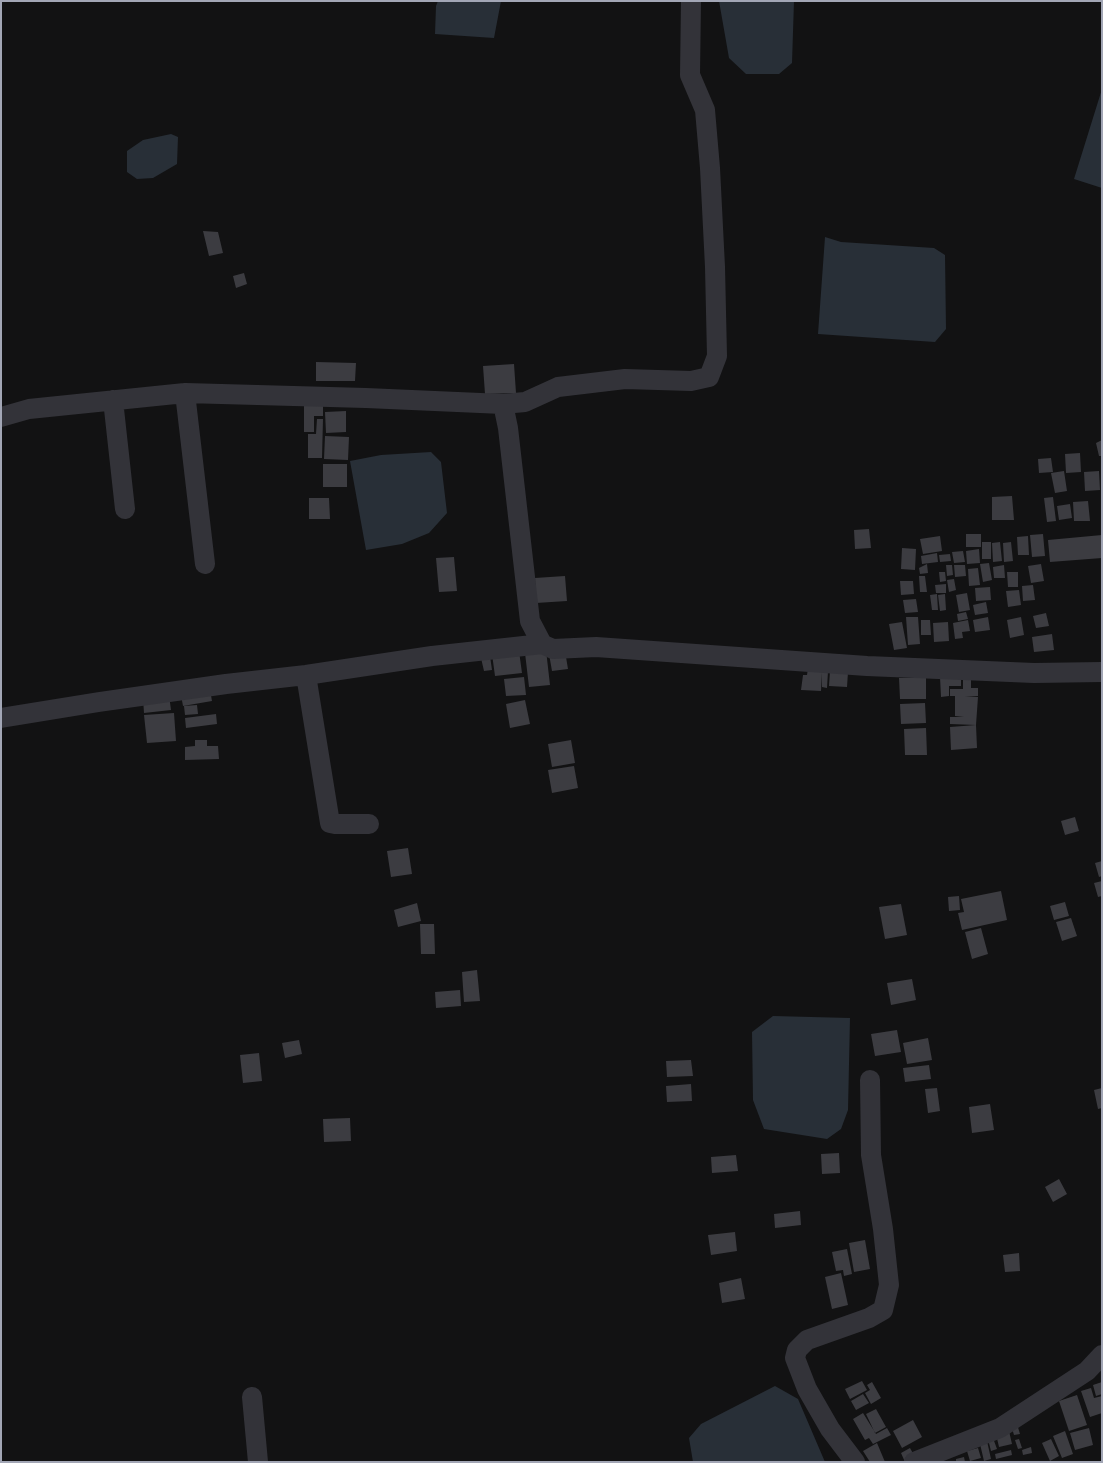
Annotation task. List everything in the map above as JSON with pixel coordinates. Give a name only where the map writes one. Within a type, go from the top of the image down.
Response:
[{"type":"street","points":[[1,418],[29,409],[185,393],[503,404],[525,402],[558,387],[625,379],[691,381],[709,377],[717,356],[715,257],[705,110],[690,75],[691,1]]},
{"type":"street","points":[[185,393],[205,564]]},
{"type":"street","points":[[113,400],[125,509]]},
{"type":"street","points":[[503,404],[508,428],[530,621],[542,644],[553,650],[596,647],[868,666],[1034,673],[1102,672]]},
{"type":"street","points":[[1,718],[432,656],[542,644]]},
{"type":"street","points":[[306,675],[330,823],[369,824]]},
{"type":"street","points":[[855,1462],[830,1429],[807,1389],[795,1358],[797,1350],[807,1340],[870,1318],[883,1310],[889,1285],[883,1229],[871,1155],[870,1080]]},
{"type":"street","points":[[914,1462],[1000,1428],[1086,1371],[1102,1355]]},
{"type":"street","points":[[252,1397],[258,1462]]},
{"type":"shaded area","points":[[438,1],[501,1],[494,38],[435,34],[436,6]]},
{"type":"shaded area","points":[[719,1],[794,1],[792,63],[779,74],[746,74],[729,58]]},
{"type":"shaded area","points":[[1102,89],[1102,188],[1074,179]]},
{"type":"shaded area","points":[[171,134],[178,137],[177,164],[153,178],[137,179],[127,172],[127,151],[143,140]]},
{"type":"shaded area","points":[[825,237],[841,242],[934,248],[945,255],[946,329],[935,342],[818,334]]},
{"type":"shaded area","points":[[431,452],[441,462],[447,513],[429,533],[402,544],[366,550],[350,461],[381,455]]},
{"type":"shaded area","points":[[773,1016],[850,1018],[848,1110],[841,1129],[827,1139],[764,1129],[753,1100],[752,1032]]},
{"type":"shaded area","points":[[775,1386],[798,1399],[825,1462],[693,1462],[689,1438],[701,1424]]},
{"type":"building","points":[[203,231],[218,232],[223,253],[209,256]]},
{"type":"building","points":[[244,273],[247,284],[236,288],[233,276]]},
{"type":"building","points":[[316,362],[356,363],[355,381],[316,381]]},
{"type":"building","points":[[514,364],[516,393],[485,394],[483,366]]},
{"type":"building","points":[[304,401],[323,402],[323,416],[314,416],[314,432],[304,432]]},
{"type":"building","points":[[346,411],[346,432],[326,433],[325,412]]},
{"type":"building","points":[[317,419],[323,419],[322,458],[308,458],[308,434],[316,434]]},
{"type":"building","points":[[325,436],[349,437],[348,460],[324,459]]},
{"type":"building","points":[[1102,440],[1102,456],[1099,456],[1096,443]]},
{"type":"building","points":[[1080,453],[1081,472],[1066,473],[1065,454]]},
{"type":"building","points":[[1051,458],[1053,472],[1039,473],[1038,459]]},
{"type":"building","points":[[323,464],[347,464],[347,487],[323,487]]},
{"type":"building","points":[[1064,471],[1067,491],[1055,493],[1051,473]]},
{"type":"building","points":[[1099,471],[1100,490],[1085,491],[1084,472]]},
{"type":"building","points":[[1012,496],[1014,520],[992,520],[992,497]]},
{"type":"building","points":[[1053,497],[1056,521],[1047,522],[1044,498]]},
{"type":"building","points":[[309,498],[329,498],[330,519],[309,519]]},
{"type":"building","points":[[1088,501],[1090,521],[1074,521],[1073,502]]},
{"type":"building","points":[[1070,504],[1072,518],[1059,520],[1057,506]]},
{"type":"building","points":[[869,529],[871,548],[855,549],[854,530]]},
{"type":"building","points":[[966,534],[981,534],[981,547],[966,547]]},
{"type":"building","points":[[1043,534],[1045,556],[1032,557],[1030,535]]},
{"type":"building","points":[[1102,535],[1102,558],[1050,562],[1048,540]]},
{"type":"building","points":[[940,536],[942,551],[923,554],[920,539]]},
{"type":"building","points":[[1028,536],[1029,555],[1018,555],[1017,537]]},
{"type":"building","points":[[982,542],[991,542],[991,559],[982,559]]},
{"type":"building","points":[[1000,542],[1002,561],[993,562],[992,543]]},
{"type":"building","points":[[1011,542],[1013,561],[1004,562],[1003,543]]},
{"type":"building","points":[[902,548],[916,549],[915,570],[901,569]]},
{"type":"building","points":[[979,549],[980,563],[967,564],[966,551]]},
{"type":"building","points":[[963,551],[965,562],[954,563],[952,552]]},
{"type":"building","points":[[937,553],[938,562],[922,564],[921,556]]},
{"type":"building","points":[[950,554],[951,561],[940,562],[939,555]]},
{"type":"building","points":[[454,557],[457,591],[439,592],[436,558]]},
{"type":"building","points":[[989,563],[992,580],[983,582],[980,564]]},
{"type":"building","points":[[927,564],[928,573],[920,574],[919,568]]},
{"type":"building","points":[[1041,564],[1044,581],[1031,583],[1028,566]]},
{"type":"building","points":[[946,565],[952,565],[953,575],[947,576]]},
{"type":"building","points":[[954,565],[965,565],[966,576],[955,577]]},
{"type":"building","points":[[1004,565],[1005,578],[994,578],[993,567]]},
{"type":"building","points":[[978,568],[980,585],[969,586],[968,569]]},
{"type":"building","points":[[939,572],[945,572],[946,581],[940,582]]},
{"type":"building","points":[[1007,572],[1018,572],[1018,587],[1008,587]]},
{"type":"building","points":[[565,576],[567,601],[536,603],[535,578]]},
{"type":"building","points":[[919,576],[925,576],[927,592],[920,592]]},
{"type":"building","points":[[954,579],[956,590],[949,592],[947,580]]},
{"type":"building","points":[[900,581],[913,581],[914,594],[901,595]]},
{"type":"building","points":[[946,584],[946,593],[936,593],[935,585]]},
{"type":"building","points":[[1033,585],[1035,600],[1023,601],[1022,586]]},
{"type":"building","points":[[990,587],[991,600],[976,601],[975,588]]},
{"type":"building","points":[[1019,590],[1021,605],[1008,607],[1006,591]]},
{"type":"building","points":[[967,593],[970,610],[959,612],[956,595]]},
{"type":"building","points":[[937,594],[938,610],[932,610],[930,595]]},
{"type":"building","points":[[945,594],[946,610],[940,611],[938,595]]},
{"type":"building","points":[[916,599],[918,612],[905,613],[903,600]]},
{"type":"building","points":[[986,602],[988,613],[975,615],[973,605]]},
{"type":"building","points":[[966,612],[968,619],[958,621],[957,614]]},
{"type":"building","points":[[1046,613],[1049,626],[1036,628],[1033,616]]},
{"type":"building","points":[[906,617],[918,617],[920,644],[908,645]]},
{"type":"building","points":[[988,617],[990,630],[975,632],[973,620]]},
{"type":"building","points":[[1021,617],[1024,635],[1010,638],[1007,620]]},
{"type":"building","points":[[921,620],[930,620],[931,635],[921,635]]},
{"type":"building","points":[[968,620],[970,631],[962,632],[963,638],[955,639],[953,623]]},
{"type":"building","points":[[902,622],[907,648],[894,650],[889,624]]},
{"type":"building","points":[[948,622],[949,641],[934,642],[933,623]]},
{"type":"building","points":[[1052,634],[1054,650],[1034,652],[1032,637]]},
{"type":"building","points":[[546,650],[550,685],[529,687],[525,653]]},
{"type":"building","points":[[519,651],[522,673],[495,676],[492,654]]},
{"type":"building","points":[[565,651],[568,669],[552,671],[549,654]]},
{"type":"building","points":[[829,655],[827,688],[822,687],[822,673],[821,691],[801,690],[803,675],[807,675],[808,668]]},
{"type":"building","points":[[490,656],[492,670],[484,671],[481,658]]},
{"type":"building","points":[[831,656],[849,657],[847,687],[829,686]]},
{"type":"building","points":[[524,677],[526,695],[506,696],[504,679]]},
{"type":"building","points":[[940,677],[961,677],[961,686],[949,686],[949,696],[941,697]]},
{"type":"building","points":[[899,678],[926,678],[926,699],[900,699]]},
{"type":"building","points":[[963,678],[971,678],[971,688],[978,688],[978,696],[965,696],[978,697],[976,725],[950,724],[950,717],[964,717],[955,716],[955,696],[950,696],[950,689],[963,689]]},
{"type":"building","points":[[210,690],[212,701],[183,706],[181,695]]},
{"type":"building","points":[[169,695],[171,710],[144,713],[143,698]]},
{"type":"building","points":[[525,700],[530,724],[510,728],[506,704]]},
{"type":"building","points":[[925,703],[926,723],[901,724],[900,704]]},
{"type":"building","points":[[197,705],[198,714],[185,715],[184,706]]},
{"type":"building","points":[[174,713],[176,741],[147,743],[144,715]]},
{"type":"building","points":[[216,714],[217,724],[186,728],[185,718]]},
{"type":"building","points":[[976,725],[977,748],[951,750],[950,727]]},
{"type":"building","points":[[926,728],[927,755],[905,755],[904,729]]},
{"type":"building","points":[[195,740],[207,740],[207,746],[218,746],[219,759],[185,760],[185,747],[195,746]]},
{"type":"building","points":[[571,740],[575,763],[552,767],[548,744]]},
{"type":"building","points":[[574,766],[578,788],[552,793],[548,770]]},
{"type":"building","points":[[1075,817],[1079,831],[1065,835],[1061,821]]},
{"type":"building","points":[[408,848],[412,874],[391,877],[387,851]]},
{"type":"building","points":[[1102,861],[1102,876],[1099,877],[1095,863]]},
{"type":"building","points":[[1102,881],[1102,896],[1098,897],[1094,883]]},
{"type":"building","points":[[1001,891],[1007,920],[962,930],[958,913],[964,912],[961,899]]},
{"type":"building","points":[[959,896],[960,910],[949,911],[948,897]]},
{"type":"building","points":[[1065,902],[1069,916],[1054,920],[1050,906]]},
{"type":"building","points":[[417,903],[421,921],[398,927],[394,910]]},
{"type":"building","points":[[901,904],[907,935],[885,939],[879,907]]},
{"type":"building","points":[[1071,918],[1077,936],[1062,941],[1056,922]]},
{"type":"building","points":[[420,924],[434,924],[435,954],[421,954]]},
{"type":"building","points":[[981,928],[988,954],[972,959],[965,932]]},
{"type":"building","points":[[477,970],[480,1001],[464,1002],[462,972]]},
{"type":"building","points":[[912,979],[916,1000],[891,1005],[887,983]]},
{"type":"building","points":[[460,990],[461,1006],[436,1008],[435,992]]},
{"type":"building","points":[[897,1030],[901,1052],[875,1056],[871,1034]]},
{"type":"building","points":[[928,1038],[932,1060],[907,1064],[903,1043]]},
{"type":"building","points":[[299,1040],[302,1054],[285,1058],[282,1043]]},
{"type":"building","points":[[259,1053],[262,1081],[243,1083],[240,1055]]},
{"type":"building","points":[[691,1060],[693,1076],[667,1077],[666,1061]]},
{"type":"building","points":[[929,1065],[931,1079],[905,1082],[903,1068]]},
{"type":"building","points":[[691,1084],[692,1101],[667,1102],[666,1086]]},
{"type":"building","points":[[937,1088],[940,1111],[928,1113],[925,1089]]},
{"type":"building","points":[[1102,1088],[1102,1108],[1098,1109],[1094,1090]]},
{"type":"building","points":[[990,1104],[994,1130],[972,1133],[969,1107]]},
{"type":"building","points":[[350,1118],[351,1141],[324,1142],[323,1119]]},
{"type":"building","points":[[839,1153],[840,1173],[822,1174],[821,1154]]},
{"type":"building","points":[[736,1155],[738,1171],[712,1173],[711,1157]]},
{"type":"building","points":[[1059,1179],[1067,1194],[1053,1202],[1045,1187]]},
{"type":"building","points":[[800,1211],[801,1225],[775,1228],[774,1214]]},
{"type":"building","points":[[735,1232],[737,1251],[711,1255],[708,1235]]},
{"type":"building","points":[[865,1240],[870,1269],[854,1272],[849,1243]]},
{"type":"building","points":[[847,1249],[852,1274],[844,1276],[843,1270],[836,1271],[832,1252]]},
{"type":"building","points":[[1019,1253],[1020,1271],[1005,1272],[1003,1255]]},
{"type":"building","points":[[841,1273],[848,1305],[832,1309],[825,1277]]},
{"type":"building","points":[[741,1278],[745,1299],[722,1303],[719,1283]]},
{"type":"building","points":[[862,1381],[867,1390],[850,1399],[845,1389]]},
{"type":"building","points":[[872,1382],[881,1398],[871,1404],[865,1393],[870,1390],[867,1385]]},
{"type":"building","points":[[1102,1382],[1102,1394],[1096,1396],[1093,1385]]},
{"type":"building","points":[[1091,1388],[1094,1398],[1102,1396],[1102,1413],[1090,1417],[1081,1391]]},
{"type":"building","points":[[863,1394],[869,1403],[856,1410],[851,1401]]},
{"type":"building","points":[[1077,1395],[1087,1425],[1069,1431],[1059,1401]]},
{"type":"building","points":[[876,1409],[886,1427],[875,1433],[866,1414]]},
{"type":"building","points":[[863,1413],[876,1434],[887,1428],[891,1435],[873,1444],[869,1438],[865,1440],[853,1419]]},
{"type":"building","points":[[913,1420],[922,1437],[902,1448],[893,1431]]},
{"type":"building","points":[[1017,1424],[1020,1434],[1014,1435],[1011,1425]]},
{"type":"building","points":[[1089,1428],[1093,1445],[1075,1450],[1070,1433]]},
{"type":"building","points":[[1009,1431],[1012,1444],[999,1447],[996,1434]]},
{"type":"building","points":[[1065,1431],[1073,1454],[1062,1458],[1053,1436]]},
{"type":"building","points":[[993,1438],[997,1449],[991,1451],[988,1439]]},
{"type":"building","points":[[1019,1439],[1022,1448],[1018,1449],[1015,1440]]},
{"type":"building","points":[[1051,1439],[1059,1456],[1050,1461],[1042,1443]]},
{"type":"building","points":[[987,1441],[991,1459],[984,1461],[980,1444]]},
{"type":"building","points":[[877,1443],[885,1462],[870,1462],[863,1451]]},
{"type":"building","points":[[1031,1447],[1032,1453],[1023,1455],[1022,1450]]},
{"type":"building","points":[[910,1448],[916,1459],[905,1462],[901,1453]]},
{"type":"building","points":[[978,1448],[981,1458],[970,1461],[967,1451]]},
{"type":"building","points":[[1011,1450],[1012,1455],[996,1459],[995,1454]]},
{"type":"building","points":[[964,1457],[965,1462],[956,1462],[956,1459]]}]
